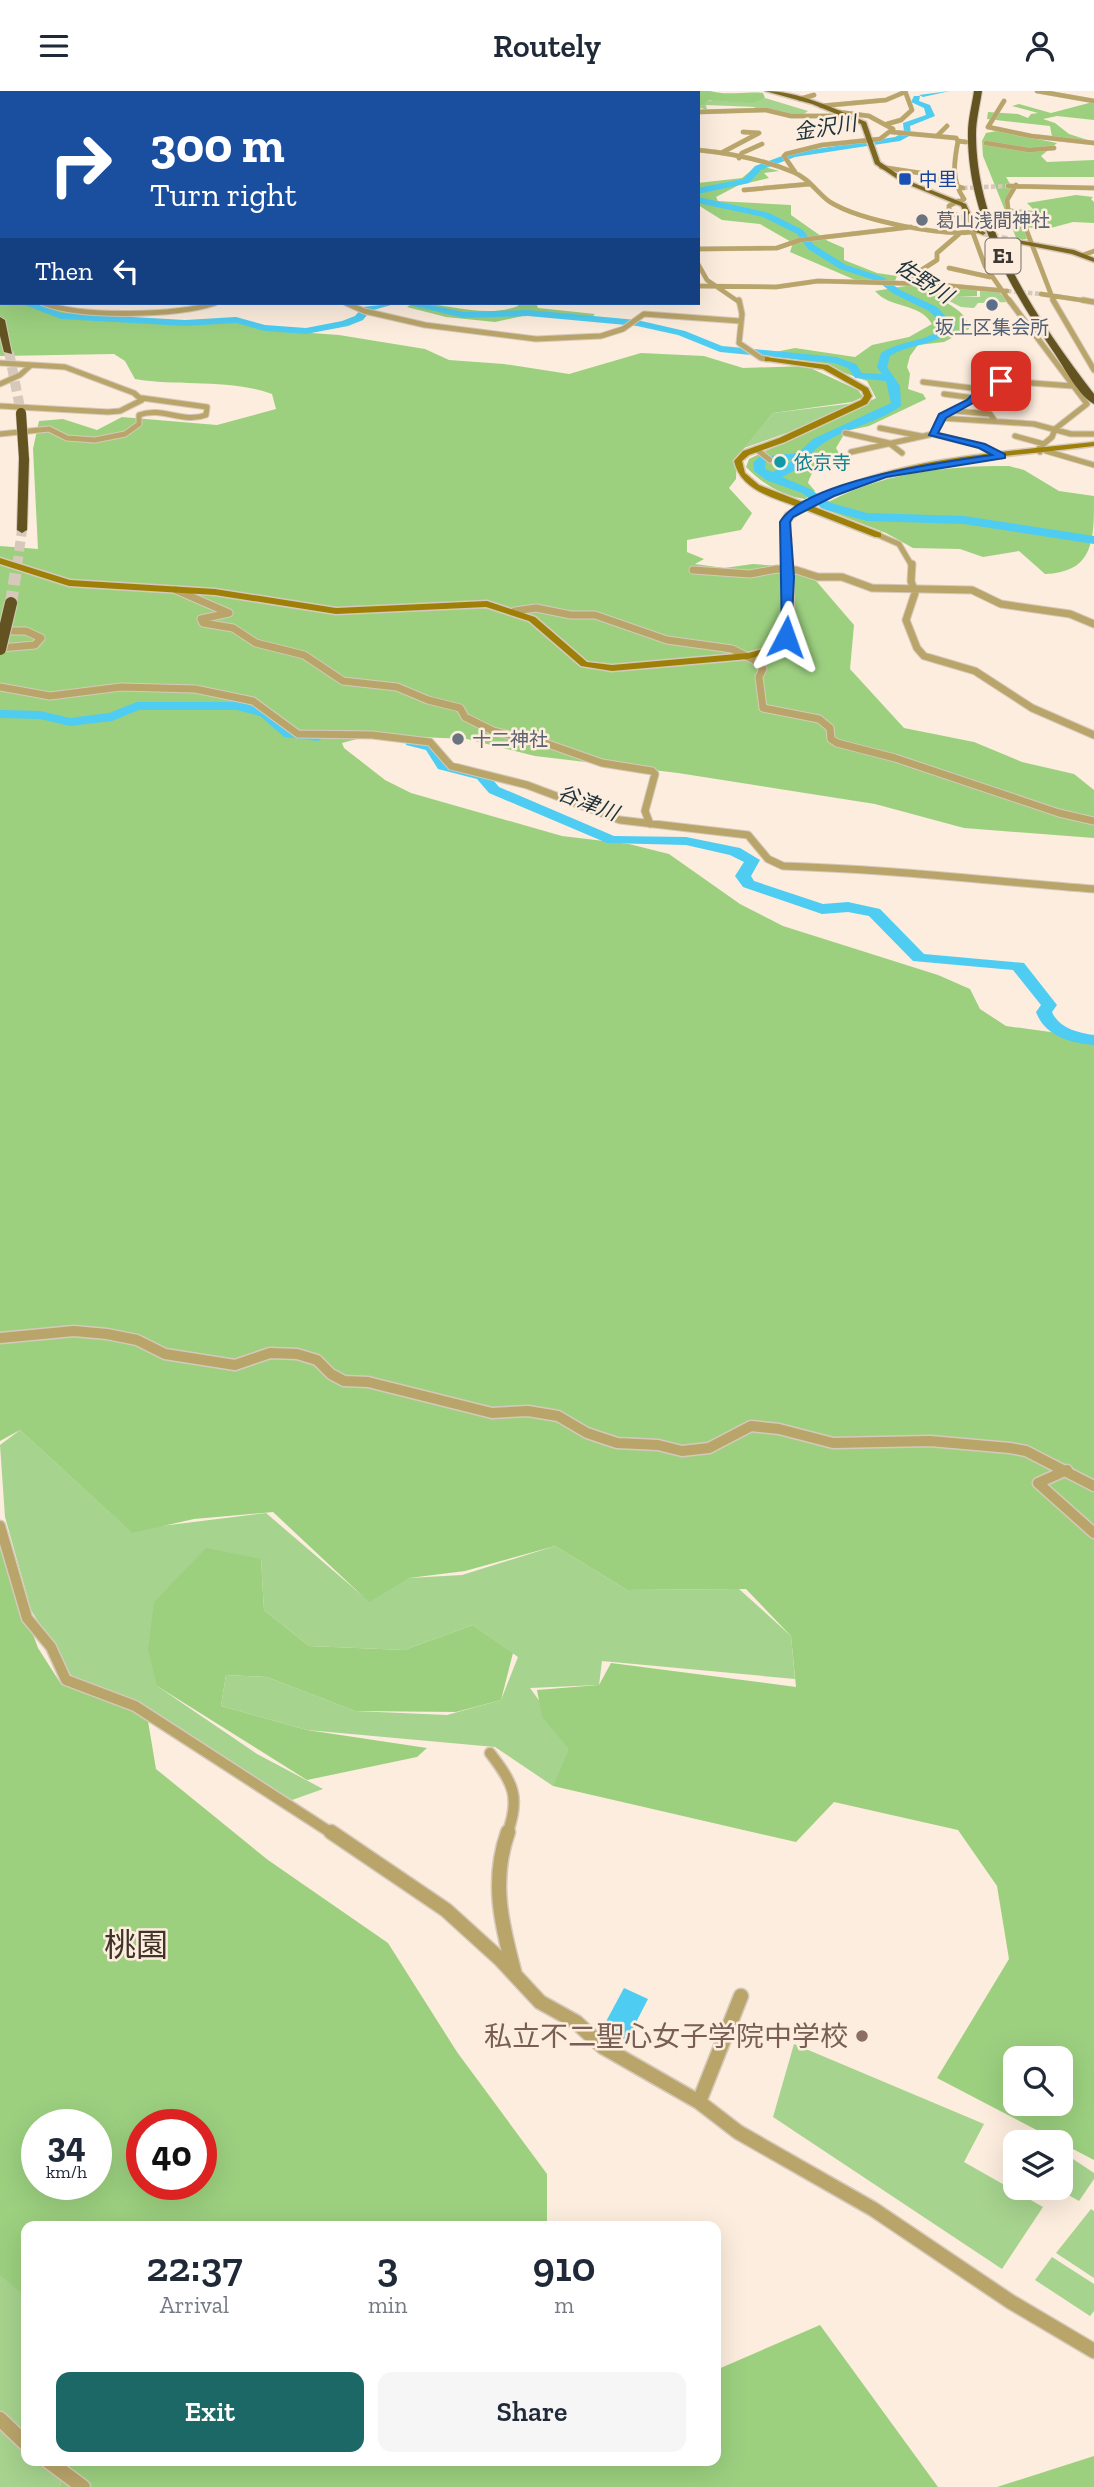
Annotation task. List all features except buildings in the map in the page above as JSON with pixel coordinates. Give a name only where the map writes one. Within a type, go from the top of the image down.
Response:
[{"type":"highway","name":"E1","points":[[978,91],[972,119],[973,163],[989,223],[1023,296],[1094,401]]},
{"type":"highway","name":"E1","points":[[986,91],[980,148],[989,192],[1014,244]]},
{"type":"highway","name":"E1","points":[[1020,268],[1056,331],[1094,384]]},
{"type":"highway","points":[[0,320],[8,350]]},
{"type":"highway","points":[[21,413],[24,459],[22,530]]},
{"type":"highway","points":[[0,648],[11,603]]},
{"type":"main road","points":[[768,91],[821,106],[867,125],[875,161],[904,181],[967,208],[971,223],[978,232]]},
{"type":"main road","points":[[1014,244],[1031,244],[1083,255],[1094,260]]},
{"type":"street","points":[[1037,91],[1094,101]]},
{"type":"street","points":[[821,106],[848,99],[886,100],[905,92],[912,110],[901,120],[887,124]]},
{"type":"street","points":[[800,99],[814,95]]},
{"type":"street","points":[[1004,101],[988,127],[1031,136],[1094,143]]},
{"type":"street","points":[[700,113],[766,110],[797,116],[848,116]]},
{"type":"street","points":[[838,112],[869,116],[892,127],[892,132]]},
{"type":"street","points":[[918,134],[923,123]]},
{"type":"street","points":[[937,136],[947,126]]},
{"type":"street","points":[[723,152],[730,147],[750,142],[759,133],[743,131]]},
{"type":"street","points":[[971,223],[949,211],[949,206],[964,199],[955,187],[953,161],[957,138],[892,132],[871,143],[813,148],[785,155],[795,172],[828,201],[852,212],[915,227],[959,233],[978,232],[974,246],[990,277],[1087,404],[1086,408],[1055,429],[1043,449]]},
{"type":"street","points":[[958,142],[966,142]]},
{"type":"street","points":[[986,142],[1029,150],[1054,148]]},
{"type":"street","points":[[739,158],[742,153],[761,144]]},
{"type":"street","points":[[801,144],[813,148]]},
{"type":"street","points":[[700,150],[723,152],[795,172]]},
{"type":"street","points":[[881,166],[930,176],[963,188]]},
{"type":"street","points":[[744,190],[811,184]]},
{"type":"street","points":[[1016,185],[1007,200],[1008,209],[1027,229],[1049,295],[1094,370]]},
{"type":"street","points":[[1008,186],[1094,188]]},
{"type":"street","points":[[700,249],[777,248],[800,240],[915,227]]},
{"type":"street","points":[[911,283],[909,278],[937,260],[937,253],[959,233]]},
{"type":"street","points":[[1083,255],[1094,251]]},
{"type":"street","points":[[949,268],[990,277]]},
{"type":"street","points":[[701,275],[739,300],[739,343],[745,348],[768,359],[825,367],[865,390],[868,396],[864,402],[738,459],[738,467],[745,478],[756,487],[809,504],[892,539],[906,550],[912,562],[911,581],[915,589],[906,620],[917,648],[924,656],[975,671],[1032,708],[1094,735]]},
{"type":"street","points":[[700,286],[776,287],[818,281],[911,283],[1007,291]]},
{"type":"street","points":[[1041,294],[1094,302]]},
{"type":"street","points":[[48,305],[59,309],[104,314],[131,310],[181,313],[208,305]]},
{"type":"street","points":[[350,305],[367,314],[506,338],[586,339],[629,325],[634,318],[643,314],[740,321]]},
{"type":"street","points":[[0,363],[65,367],[142,398],[194,403],[207,407],[208,410],[206,415],[195,419],[159,410],[141,413],[136,429],[115,438],[70,438],[48,429],[17,435],[0,434]]},
{"type":"street","points":[[0,384],[20,375],[30,366]]},
{"type":"street","points":[[933,435],[941,418],[974,398],[990,380],[1073,386]]},
{"type":"street","points":[[923,382],[980,389]]},
{"type":"street","points":[[944,394],[974,398]]},
{"type":"street","points":[[0,406],[108,412],[126,409],[140,403],[142,398]]},
{"type":"street","points":[[953,410],[990,414],[995,421]]},
{"type":"street","points":[[941,418],[981,424],[995,421],[1055,429],[1071,434],[1094,434]]},
{"type":"street","points":[[880,428],[925,437]]},
{"type":"street","points":[[845,433],[888,443],[902,453]]},
{"type":"street","points":[[851,452],[933,435],[982,446],[1002,456]]},
{"type":"street","points":[[1015,436],[1043,449],[1094,465]]},
{"type":"street","points":[[0,561],[69,583],[234,594],[336,611],[473,603],[515,611],[532,619],[576,660],[595,666],[612,668],[748,656],[770,650],[789,632],[785,522],[789,515],[867,479],[900,470],[1043,449],[1094,445]]},
{"type":"street","points":[[759,451],[770,460]]},
{"type":"street","points":[[693,570],[750,574],[777,569],[796,570],[818,577],[842,576],[867,588],[972,590],[1001,604],[1070,614],[1094,624]]},
{"type":"street","points":[[176,590],[229,613],[201,619],[203,623],[233,628],[256,643],[304,656],[343,681],[397,687],[428,700],[460,708],[465,717],[493,731],[548,744],[602,763],[652,771],[655,774],[645,811],[650,824]]},
{"type":"street","points":[[515,611],[534,606],[557,609],[566,614],[588,614],[663,639],[727,647],[748,656],[763,669],[759,677],[763,708],[819,719],[830,728],[831,739],[843,745],[895,758],[962,783],[1005,793],[1070,816],[1094,821]]},
{"type":"street","points":[[0,631],[26,631],[41,638],[34,645],[0,648]]},
{"type":"street","points":[[0,687],[50,696],[121,687],[195,689],[239,697],[267,709],[298,734],[372,735],[430,742],[438,747],[445,762],[451,766],[527,785],[620,820],[748,835],[768,859],[783,866],[883,869],[914,876],[1094,889]]},
{"type":"street","points":[[0,1338],[74,1331],[107,1334],[137,1341],[165,1354],[235,1365],[270,1353],[297,1353],[317,1360],[331,1374],[344,1381],[368,1383],[492,1413],[528,1411],[558,1416],[587,1433],[617,1443],[658,1445],[682,1451],[709,1448],[751,1426],[779,1429],[833,1443],[930,1441],[1010,1448],[1026,1451],[1067,1470],[1083,1483],[1094,1486]]},
{"type":"street","points":[[1067,1470],[1038,1483],[1094,1533]]},
{"type":"street","points":[[0,1526],[27,1618],[51,1647],[66,1681],[135,1706],[230,1770],[331,1832],[446,1910],[540,2002],[576,2022],[603,2047],[699,2102],[738,2132],[873,2209],[1012,2302],[1094,2351]]},
{"type":"street","points":[[490,1753],[515,1791],[517,1804],[497,1876],[502,1921],[514,1975]]},
{"type":"street","points":[[699,2102],[741,1996]]},
{"type":"street","points":[[0,2419],[21,2439]]},
{"type":"street","points":[[55,2466],[83,2487]]},
{"type":"green space","points":[[700,91],[763,93],[765,98],[752,103],[710,100],[700,105]]},
{"type":"green space","points":[[765,98],[808,111],[801,116],[754,110],[755,107],[706,105],[707,110],[700,108],[712,100]]},
{"type":"green space","points":[[1094,103],[1094,120],[1057,116],[1043,119],[1055,123],[1069,134],[1094,142],[1052,137],[1050,126],[987,119],[988,112],[1018,114],[1028,118],[1031,114],[1038,113],[1012,106],[1019,104],[1051,113]]},
{"type":"green space","points":[[997,131],[1057,143],[1041,156],[1047,162],[1094,160],[1094,177],[1006,177],[1012,187],[1006,201],[1007,208],[1035,211],[1027,203],[1076,195],[1093,197],[1094,223],[1073,222],[1047,229],[1024,227],[1027,239],[1017,240],[983,156],[982,141],[986,133]]},
{"type":"green space","points":[[758,165],[779,171],[764,173],[769,178],[739,185],[716,197],[718,201],[791,205],[791,215],[828,241],[844,248],[844,260],[877,273],[897,276],[895,281],[860,282],[790,252],[793,243],[760,224],[722,220],[700,206],[700,183],[742,178]]},
{"type":"green space","points":[[912,285],[977,289],[977,296],[938,296],[961,313],[969,329],[944,342],[918,345],[910,356],[907,367],[910,374],[908,389],[923,394],[926,399],[869,426],[846,431],[836,448],[839,453],[846,454],[827,459],[818,466],[808,483],[815,491],[805,499],[781,492],[758,478],[746,467],[749,459],[876,398],[867,381],[817,363],[765,354],[795,348],[855,357],[872,345],[909,337],[932,324],[920,312],[888,301],[875,291]]},
{"type":"green space","points":[[980,289],[999,292],[1009,302],[978,303],[974,308],[961,307],[937,295],[980,297]]},
{"type":"green space","points":[[0,305],[44,305],[87,314],[87,318],[187,324],[235,322],[269,330],[339,335],[425,349],[449,360],[504,364],[569,374],[641,353],[704,356],[743,368],[806,366],[858,390],[863,397],[852,402],[773,413],[737,457],[736,479],[729,488],[752,513],[741,530],[687,540],[687,552],[704,559],[695,564],[724,568],[753,564],[805,568],[854,625],[850,669],[904,728],[974,742],[1022,762],[1074,774],[1094,790],[1094,838],[964,828],[875,804],[678,773],[535,756],[467,739],[372,735],[342,743],[344,748],[385,780],[411,793],[562,836],[629,844],[669,854],[740,904],[783,926],[938,975],[970,989],[980,1009],[1006,1026],[1094,1038],[1094,2160],[1073,2149],[1073,2130],[1037,2130],[1010,2116],[1073,2116],[1073,2046],[1003,2046],[1003,2112],[937,2078],[1009,1959],[997,1886],[958,1830],[834,1802],[796,1842],[553,1786],[569,1749],[542,1717],[537,1690],[599,1685],[611,1663],[796,1687],[791,1636],[746,1589],[627,1590],[555,1546],[465,1571],[409,1578],[369,1602],[273,1512],[194,1519],[132,1533],[20,1430],[0,1441],[0,546],[38,549],[33,449],[39,421],[63,419],[97,430],[122,417],[217,425],[276,409],[272,394],[255,389],[221,384],[135,379],[125,361],[114,354],[0,356]]},
{"type":"green space","points":[[434,305],[492,311],[518,305],[537,305],[538,308],[595,314],[592,317],[536,313],[495,322],[446,317],[407,307]]},
{"type":"green space","points":[[855,403],[809,425],[744,448],[773,413]]},
{"type":"green space","points":[[1009,466],[1024,470],[1059,491],[1094,496],[1093,527],[1088,551],[1073,567],[1045,574],[1019,551],[983,557],[960,549],[913,548],[886,533],[819,507],[864,486],[911,474]]},
{"type":"green space","points":[[20,1430],[129,1530],[266,1513],[364,1597],[409,1578],[462,1575],[555,1546],[627,1590],[739,1589],[791,1636],[795,1679],[602,1661],[599,1685],[530,1688],[577,1753],[553,1786],[495,1747],[307,1730],[221,1706],[226,1675],[267,1677],[355,1711],[447,1715],[501,1700],[518,1657],[473,1625],[404,1650],[309,1646],[264,1610],[261,1559],[157,1686],[257,1754],[323,1789],[292,1800],[187,1735],[72,1677],[31,1610],[5,1517],[0,1445]]},
{"type":"green space","points":[[0,1544],[38,1648],[61,1684],[147,1715],[156,1769],[268,1860],[388,1943],[457,2052],[547,2174],[547,2221],[21,2221],[21,2293],[0,2275]]},
{"type":"green space","points":[[206,1548],[261,1559],[264,1610],[309,1646],[404,1650],[473,1625],[513,1653],[501,1700],[456,1712],[355,1711],[267,1677],[226,1675],[221,1706],[307,1730],[427,1748],[417,1757],[307,1780],[157,1686],[148,1650],[154,1602]]},
{"type":"green space","points":[[794,2044],[984,2124],[964,2162],[1003,2184],[1003,2200],[1031,2200],[1043,2207],[1002,2269],[773,2117]]},
{"type":"green space","points":[[1073,2159],[1094,2173],[1094,2179],[1079,2201],[1073,2198]]},
{"type":"green space","points":[[1091,2209],[1094,2211],[1094,2278],[1056,2253]]},
{"type":"green space","points":[[1052,2257],[1094,2284],[1094,2311],[1090,2316],[1035,2280]]},
{"type":"green space","points":[[0,2268],[21,2289],[21,2466],[63,2466],[60,2487],[0,2487]]},
{"type":"green space","points":[[820,2325],[938,2487],[60,2487],[63,2466],[721,2466],[721,2368]]},
{"type":"green space","points":[[1094,2456],[1094,2487],[997,2487]]},
{"type":"water","points":[[624,1988],[648,1999],[627,2040],[602,2029]]},
{"type":"waterway","name":"金沢川","points":[[923,95],[946,91]]},
{"type":"waterway","name":"金沢川","points":[[700,191],[746,181],[753,177],[758,168],[793,155],[897,139],[908,133],[906,125],[931,116],[927,107],[915,102],[917,98]]},
{"type":"waterway","name":"佐野川","points":[[700,200],[766,215],[800,232],[811,247],[843,267],[880,279],[897,292],[933,309],[951,327],[936,337],[901,346],[885,355],[882,367],[895,386],[897,404],[817,441],[801,456]]},
{"type":"waterway","points":[[31,305],[61,316],[185,323],[236,320],[265,328],[306,331],[344,324],[359,318],[367,309],[384,305]]},
{"type":"waterway","points":[[416,305],[464,315],[528,313],[637,323],[681,333],[720,349],[836,360],[852,366],[859,376],[887,378]]},
{"type":"waterway","name":"佐野川","points":[[773,477],[760,471],[759,463],[763,459],[801,456]]},
{"type":"waterway","name":"佐野川","points":[[773,477],[798,465],[801,456]]},
{"type":"waterway","name":"佐野川","points":[[773,477],[806,491],[827,506],[867,517],[964,520],[1094,540]]},
{"type":"waterway","name":"谷津川","points":[[0,714],[40,715],[70,722],[112,717],[137,706],[237,706],[265,713],[289,734],[318,737]]},
{"type":"waterway","name":"谷津川","points":[[411,742],[431,747],[443,766],[482,776],[494,790],[612,840],[686,841],[735,851],[752,860],[743,876],[748,884],[822,909],[848,907],[874,912],[919,958],[1018,966],[1049,1005],[1044,1012],[1051,1024],[1072,1036],[1094,1040]]},
{"type":"tunnel","points":[[963,188],[1008,186]]},
{"type":"tunnel","points":[[983,233],[1018,242]]},
{"type":"tunnel","points":[[1007,291],[1041,294]]},
{"type":"tunnel","points":[[9,352],[21,413]]},
{"type":"tunnel","points":[[17,566],[22,530]]},
{"type":"tunnel","points":[[11,603],[17,564]]},
{"type":"place","name":"中里","points":[[905,179]]},
{"type":"place","name":"葛山浅間神社","points":[[922,220]]},
{"type":"place","name":"坂上区集会所","points":[[992,305]]},
{"type":"place","name":"依京寺","points":[[780,462]]},
{"type":"place","name":"十二神社","points":[[458,739]]},
{"type":"place","name":"私立不二聖心女子学院中学校","points":[[862,2036]]},
{"type":"district","name":"桃園","points":[[136,1945]]},
{"type":"route","points":[[786,637],[789,632],[785,522],[789,515],[812,502],[884,474],[933,464],[1002,456],[982,446],[933,435],[942,416],[970,401],[990,380],[1001,381]]}]
